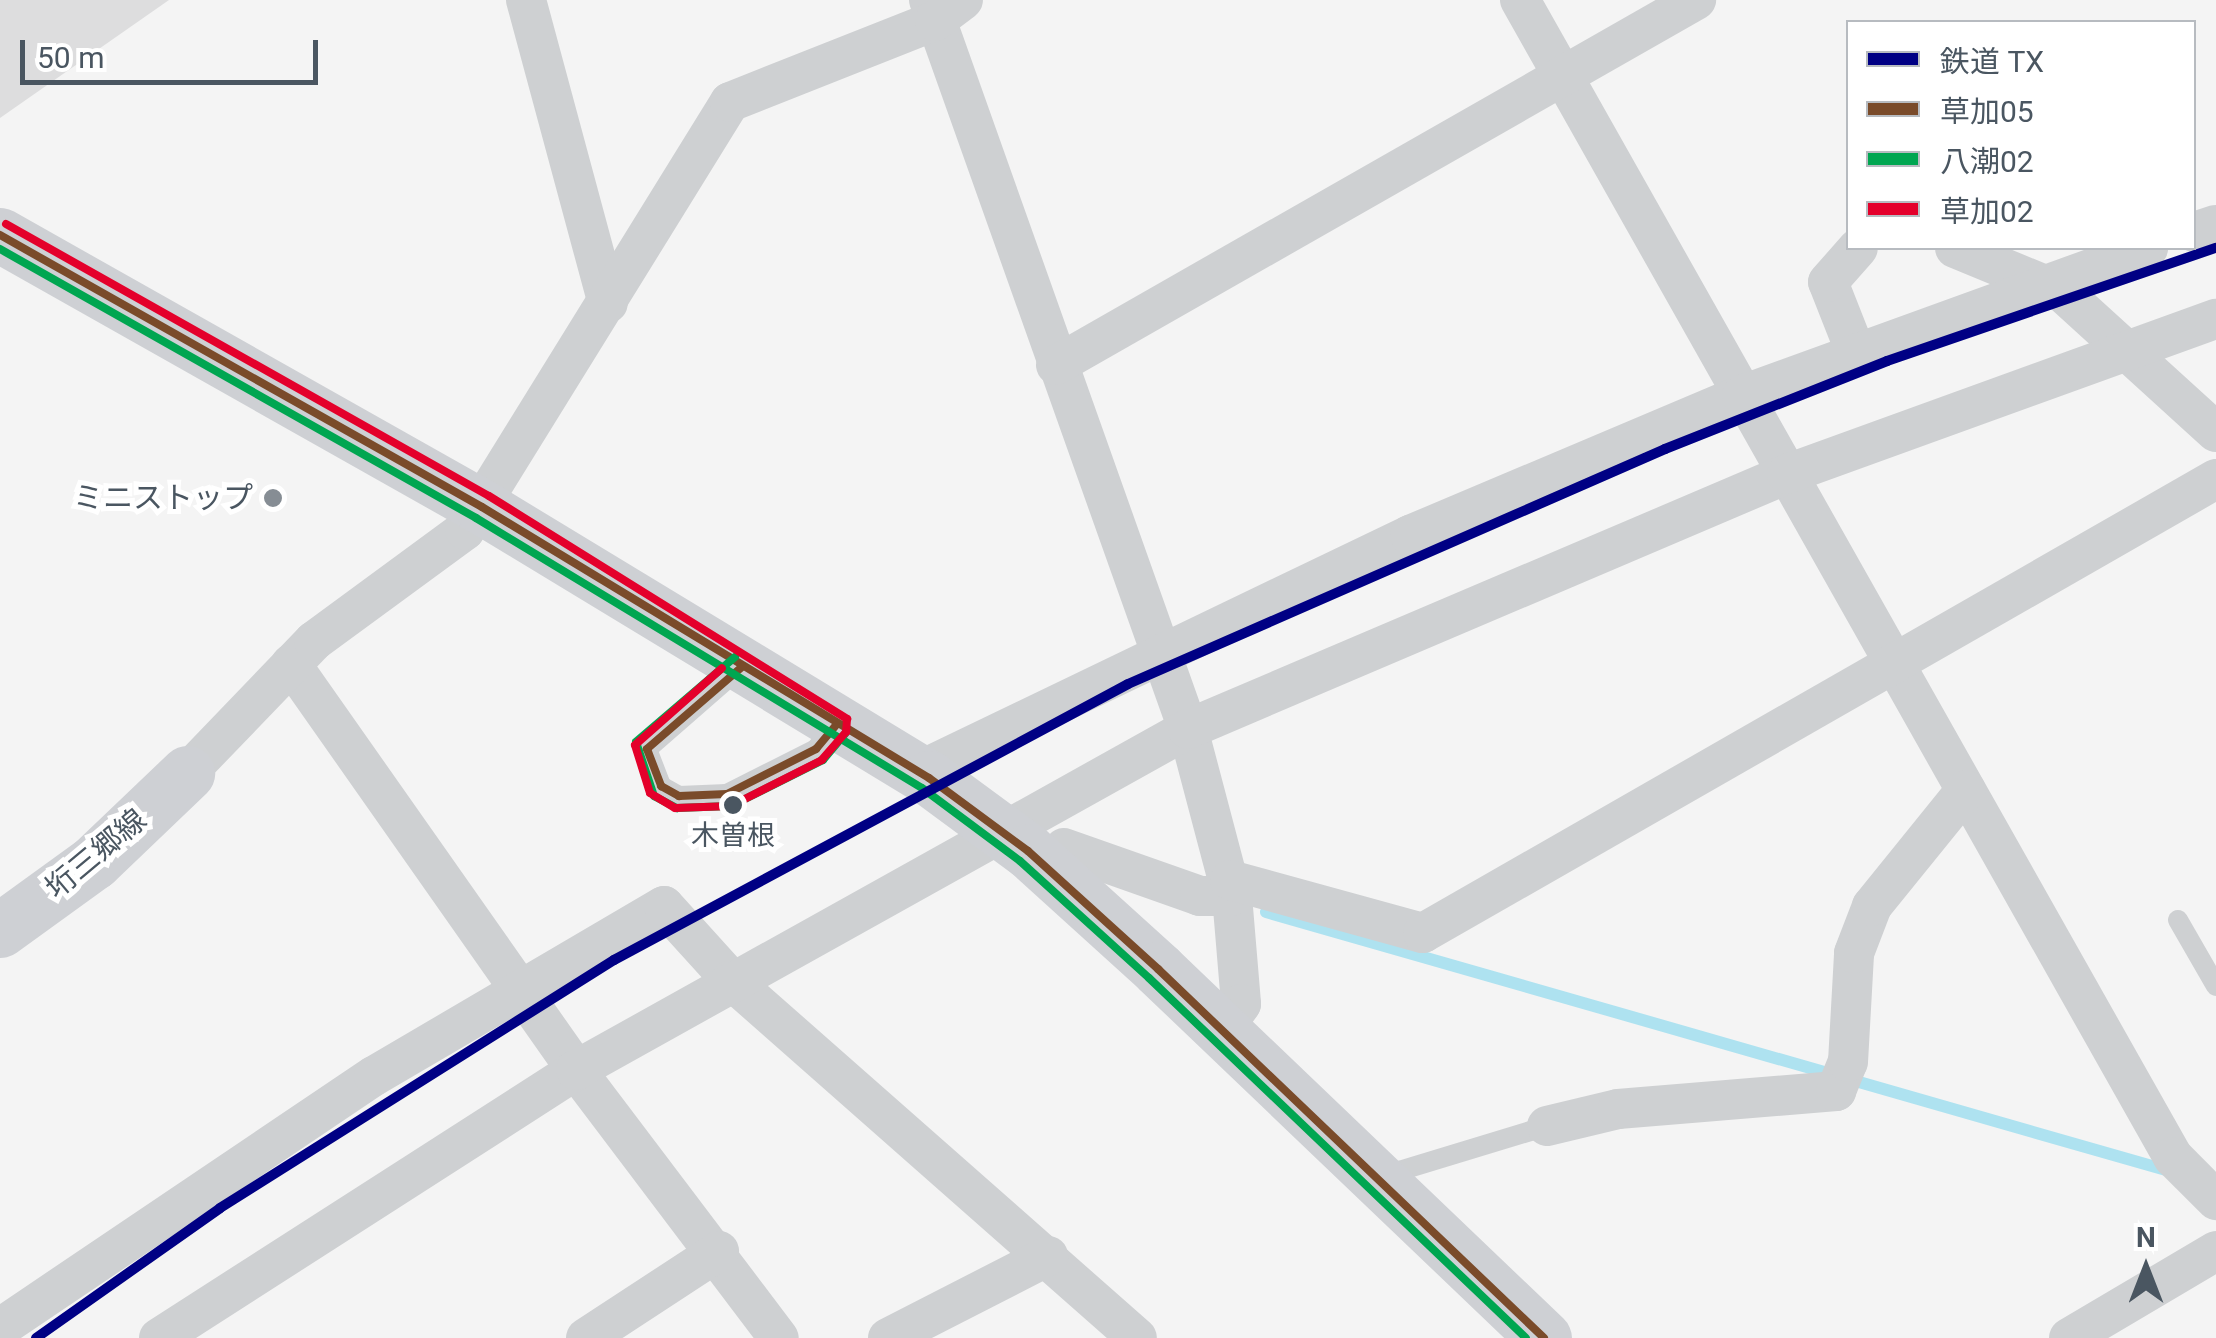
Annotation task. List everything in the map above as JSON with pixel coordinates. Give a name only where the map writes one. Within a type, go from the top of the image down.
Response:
[{"type":"street","points":[[526,0],[608,303]]},
{"type":"street","points":[[1520,0],[2173,1157],[2216,1200]]},
{"type":"street","points":[[1056,364],[1696,0]]},
{"type":"street","points":[[187,773],[291,664],[465,530],[730,102],[942,7],[1056,364],[1188,729],[1231,888],[1241,1004],[1222,1030]]},
{"type":"street","points":[[0,235],[482,507],[917,772],[1005,834],[1222,1030],[1544,1338]]},
{"type":"street","points":[[1856,250],[1828,282],[1856,353]]},
{"type":"street","points":[[1961,250],[2043,282],[2216,432]]},
{"type":"street","points":[[917,772],[1162,651],[1742,395],[2043,282],[2142,250]]},
{"type":"street","points":[[158,1338],[576,1070],[1188,729],[1787,474],[2216,319]]},
{"type":"street","points":[[1064,848],[1200,896],[1231,888],[1423,933],[2216,479]]},
{"type":"street","points":[[291,664],[526,989],[576,1070],[718,1251],[779,1338]]},
{"type":"street","name":"垳三郷線","points":[[0,930],[94,862],[187,773]]},
{"type":"street","points":[[1547,1126],[1618,1109],[1836,1091],[1848,1062],[1854,953],[1872,906],[1966,790]]},
{"type":"street","points":[[0,1328],[374,1076],[664,906],[732,980],[1137,1338]]},
{"type":"street","points":[[586,1338],[718,1251]]},
{"type":"street","points":[[2069,1338],[2216,1252]]},
{"type":"street","points":[[888,1338],[1048,1256]]},
{"type":"lane","points":[[743,666],[647,750],[660,786],[679,796],[727,794],[816,750],[836,725]]},
{"type":"lane","points":[[2178,920],[2216,986]]},
{"type":"lane","points":[[1384,1186],[1399,1171],[1547,1126]]},
{"type":"building","points":[[0,0],[169,0],[0,118]]},
{"type":"waterway","points":[[1266,912],[2169,1171]]},
{"type":"rail line","name":"TX","points":[[36,1338],[220,1208],[614,960],[1128,684],[1665,449],[1887,361],[2216,248]]},
{"type":"transit line","name":"草加02","points":[[6,224],[489,496],[847,719],[846,732],[822,760],[731,806],[675,808],[650,793],[635,745],[722,668]]},
{"type":"transit line","name":"草加05","points":[[0,235],[482,507],[929,778],[1028,851],[1158,969],[1544,1338]]},
{"type":"transit line","name":"八潮02","points":[[0,249],[476,518],[922,788],[1020,861],[1149,978],[1526,1338]]},
{"type":"transit line","name":"八潮02","points":[[735,657],[636,742],[654,796],[677,808],[731,806],[823,760],[846,733]]},
{"type":"transit line","name":"草加05","points":[[743,666],[647,749],[661,786],[679,796],[727,794],[816,749],[836,725]]},
{"type":"place","name":"ミニストップ","points":[[273,498]]},
{"type":"place","name":"木曽根","points":[[733,805]]}]
